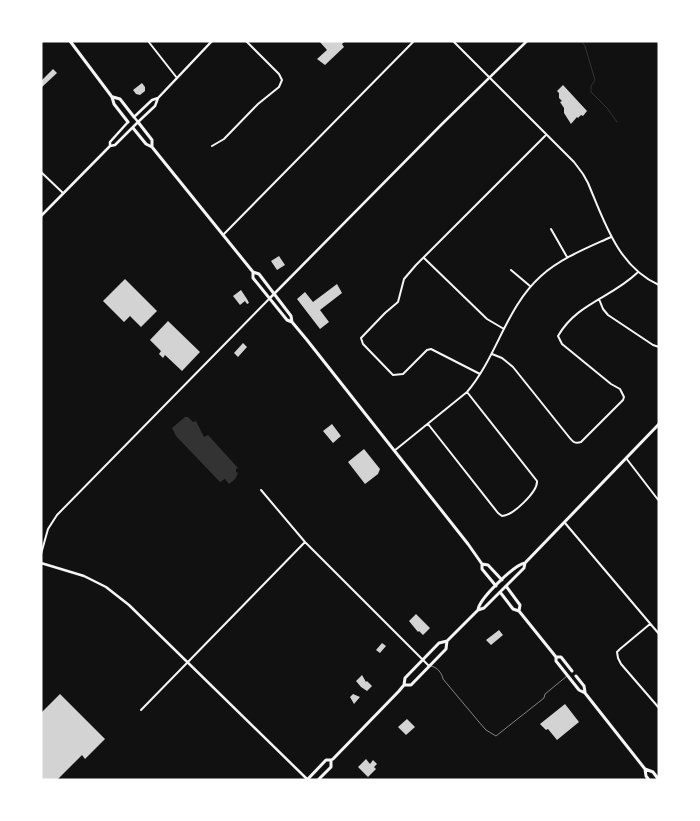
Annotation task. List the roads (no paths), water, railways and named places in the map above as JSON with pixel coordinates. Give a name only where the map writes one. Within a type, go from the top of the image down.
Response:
[{"type":"main road","points":[[70,41],[112,97],[114,104],[128,122]]},
{"type":"main road","points":[[112,97],[120,99],[134,117]]},
{"type":"main road","points":[[138,122],[152,140],[152,147]]},
{"type":"main road","points":[[133,128],[146,144],[152,147],[253,272],[259,274],[291,316],[292,322]]},
{"type":"main road","points":[[253,272],[253,278],[287,320],[292,322],[394,451],[482,564],[482,569],[496,586]]},
{"type":"main road","points":[[478,610],[478,604],[519,564],[524,563],[659,424]]},
{"type":"main road","points":[[307,780],[326,760],[331,760],[404,685],[405,678],[439,643],[447,641],[478,610],[484,608],[524,568],[524,563]]},
{"type":"main road","points":[[482,564],[488,565],[502,580]]},
{"type":"main road","points":[[506,586],[520,605],[520,611]]},
{"type":"main road","points":[[500,592],[513,608],[520,611],[556,656],[556,661],[578,690],[585,693],[645,769],[649,780]]},
{"type":"main road","points":[[404,685],[411,685],[446,649],[447,641]]},
{"type":"main road","points":[[556,656],[561,657],[572,671]]},
{"type":"main road","points":[[576,676],[584,686],[585,693]]},
{"type":"main road","points":[[318,780],[331,767],[331,760]]},
{"type":"main road","points":[[645,769],[653,772],[659,780]]},
{"type":"street","points":[[148,41],[177,78]]},
{"type":"street","points":[[41,216],[110,146],[115,145],[133,128],[154,106],[158,98],[212,41]]},
{"type":"street","points":[[212,146],[224,139],[258,104],[279,87],[282,80],[246,41]]},
{"type":"street","points":[[223,235],[414,41]]},
{"type":"street","points":[[453,41],[546,134],[583,174],[620,252],[638,273],[659,285]]},
{"type":"street","points":[[41,554],[48,529],[57,515],[270,298],[528,41]]},
{"type":"street","points":[[110,146],[110,142],[128,122],[152,100],[158,98]]},
{"type":"street","points":[[134,117],[138,122]]},
{"type":"street","points":[[128,122],[133,128]]},
{"type":"street","points":[[480,374],[431,349],[427,350],[402,374],[395,376],[390,373],[361,338],[398,302],[404,279],[416,265],[546,134]]},
{"type":"street","points":[[41,172],[63,193]]},
{"type":"street","points":[[551,229],[566,257]]},
{"type":"street","points":[[394,451],[467,392],[492,354],[512,314],[531,287],[551,267],[566,257],[612,236]]},
{"type":"street","points":[[424,258],[486,319],[504,329]]},
{"type":"street","points":[[511,270],[531,287]]},
{"type":"street","points":[[492,354],[502,358],[513,367],[573,442],[581,442],[624,397],[620,389],[611,384],[562,344],[559,340],[560,332],[573,316],[583,308],[618,288],[638,273]]},
{"type":"street","points":[[599,299],[608,315],[659,347]]},
{"type":"street","points":[[428,424],[498,513],[502,516],[510,515],[534,492],[538,486],[537,481],[467,392]]},
{"type":"street","points":[[626,458],[659,501]]},
{"type":"street","points":[[260,490],[305,542],[429,666]]},
{"type":"street","points":[[563,521],[659,634]]},
{"type":"street","points":[[141,710],[305,542]]},
{"type":"street","points":[[41,563],[84,576],[106,587],[129,605],[307,780]]},
{"type":"street","points":[[502,580],[506,586]]},
{"type":"street","points":[[496,586],[500,592]]},
{"type":"street","points":[[650,624],[620,649],[618,658],[659,708]]},
{"type":"street","points":[[572,671],[576,676]]},
{"type":"lane","points":[[429,666],[434,667],[442,674],[443,679],[483,726],[496,736],[544,698],[545,694],[572,671]]},
{"type":"waterway","points":[[581,41],[585,46],[595,80],[591,86],[591,92],[607,108],[617,122]]}]
